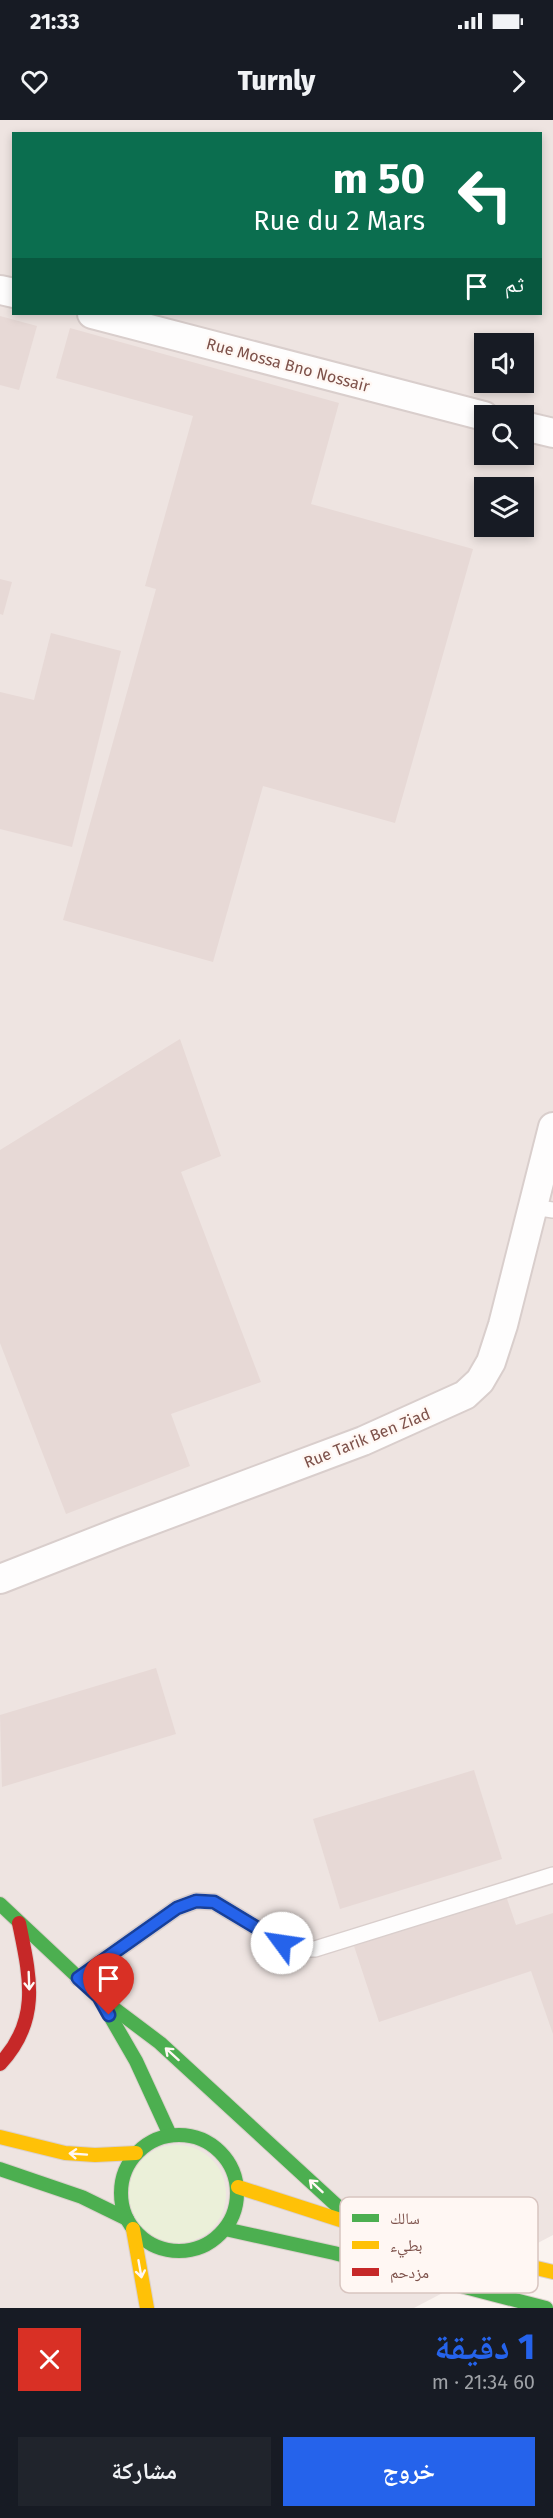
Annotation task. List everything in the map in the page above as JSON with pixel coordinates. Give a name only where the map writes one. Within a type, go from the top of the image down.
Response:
[{"type":"main road","points":[[0,1904],[99,1997],[160,2043],[340,2209]]},
{"type":"main road","points":[[0,2064],[13,2054],[24,2033],[29,2008],[30,1976],[19,1923]]},
{"type":"main road","points":[[99,1997],[136,2061],[170,2135]]},
{"type":"main road","points":[[0,2169],[82,2197],[130,2224],[149,2243],[169,2250],[190,2250],[209,2242],[225,2229],[236,2209],[238,2187],[231,2164],[215,2146],[194,2136],[170,2135],[158,2139],[136,2153],[126,2168],[121,2185],[121,2203],[130,2224],[147,2308]]},
{"type":"main road","points":[[0,2137],[65,2153],[136,2153]]},
{"type":"main road","points":[[238,2187],[340,2220]]},
{"type":"main road","points":[[225,2229],[340,2255]]},
{"type":"main road","points":[[538,2268],[553,2272]]},
{"type":"main road","points":[[488,2293],[546,2308]]},
{"type":"street","name":"Rue Mossa Bno Nossair","points":[[96,315],[474,413]]},
{"type":"street","points":[[534,429],[553,434]]},
{"type":"street","name":"Rue Tarik Ben Ziad","points":[[0,1579],[363,1441],[465,1395],[480,1381],[491,1362],[543,1209],[553,1127]]},
{"type":"lane","points":[[78,1978],[177,1908],[196,1901],[214,1902],[282,1943],[297,1949],[315,1949],[553,1875]]},
{"type":"shaded area","points":[[0,120],[553,120],[553,2235],[538,2243],[538,2197],[340,2197],[340,2293],[443,2293],[414,2308],[0,2308]]},
{"type":"green space","points":[[177,2145],[196,2149],[212,2159],[222,2175],[226,2194],[222,2213],[212,2229],[196,2239],[177,2243],[158,2239],[142,2229],[132,2213],[128,2194],[132,2175],[142,2159],[158,2149]]},
{"type":"building","points":[[0,316],[37,326],[19,390],[0,385]]},
{"type":"building","points":[[70,328],[339,403],[311,504],[473,549],[395,823],[263,786],[213,962],[63,920],[156,589],[145,586],[193,416],[56,378]]},
{"type":"building","points":[[0,579],[12,582],[3,615],[0,614]]},
{"type":"building","points":[[51,633],[121,651],[72,847],[0,829],[0,692],[34,700]]},
{"type":"building","points":[[180,1039],[221,1156],[181,1172],[261,1382],[171,1414],[190,1466],[66,1514],[0,1343],[0,1150]]},
{"type":"building","points":[[156,1668],[176,1734],[2,1787],[0,1715]]},
{"type":"building","points":[[474,1770],[502,1859],[340,1909],[313,1819]]},
{"type":"building","points":[[506,1896],[516,1925],[553,1913],[553,2034],[531,1971],[379,2022],[354,1946]]},
{"type":"traffic: fast","points":[[0,1904],[99,1997],[136,2061],[170,2135]]},
{"type":"traffic: fast","points":[[99,1997],[160,2043],[340,2209]]},
{"type":"traffic: fast","points":[[179,2135],[201,2140],[220,2152],[232,2171],[237,2193],[232,2215],[220,2234],[201,2246],[179,2251],[157,2246],[138,2234],[126,2215],[121,2193],[126,2171],[138,2152],[157,2140],[179,2135]]},
{"type":"traffic: fast","points":[[0,2169],[82,2197],[127,2219]]},
{"type":"traffic: fast","points":[[225,2229],[340,2255]]},
{"type":"traffic: fast","points":[[488,2293],[546,2308]]},
{"type":"traffic: slow","points":[[0,2137],[65,2153],[95,2155],[136,2153]]},
{"type":"traffic: slow","points":[[238,2187],[340,2220]]},
{"type":"traffic: slow","points":[[133,2229],[147,2308]]},
{"type":"traffic: slow","points":[[538,2268],[553,2272]]},
{"type":"traffic: jam","points":[[0,2064],[13,2048],[22,2031],[27,2014],[29,1980],[19,1923]]},
{"type":"route","points":[[109,2015],[99,1997],[78,1978],[177,1908],[196,1901],[214,1902],[282,1943]]}]
